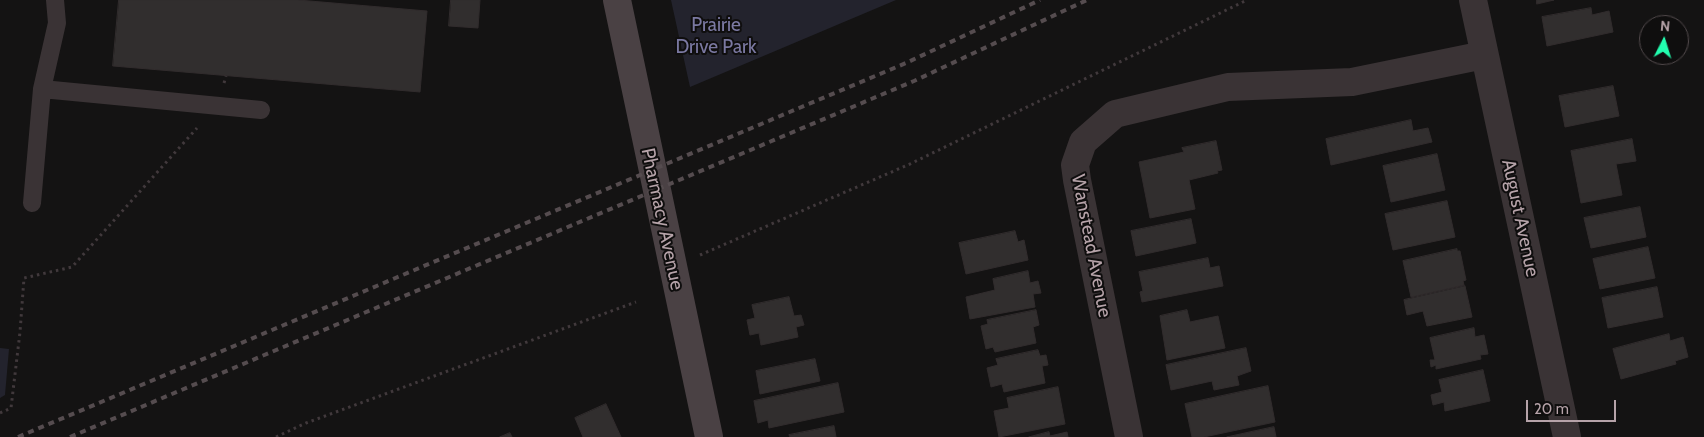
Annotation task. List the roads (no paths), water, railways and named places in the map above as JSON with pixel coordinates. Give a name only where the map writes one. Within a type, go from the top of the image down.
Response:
[{"type":"street","name":"Pharmacy Avenue","points":[[617,0],[671,266],[709,437]]},
{"type":"street","name":"August Avenue","points":[[1473,0],[1567,437]]},
{"type":"street","name":"Wanstead Avenue","points":[[1129,437],[1076,180],[1075,165],[1083,142],[1115,114],[1228,87],[1352,82],[1484,55]]},
{"type":"lane","points":[[32,203],[42,89],[57,23],[55,0]]},
{"type":"lane","points":[[42,89],[261,110]]},
{"type":"railway","points":[[18,437],[906,63],[1040,0]]},
{"type":"railway","points":[[70,437],[914,81],[1087,0]]},
{"type":"park label","name":"Prairie Drive Park","points":[[716,36]]}]
